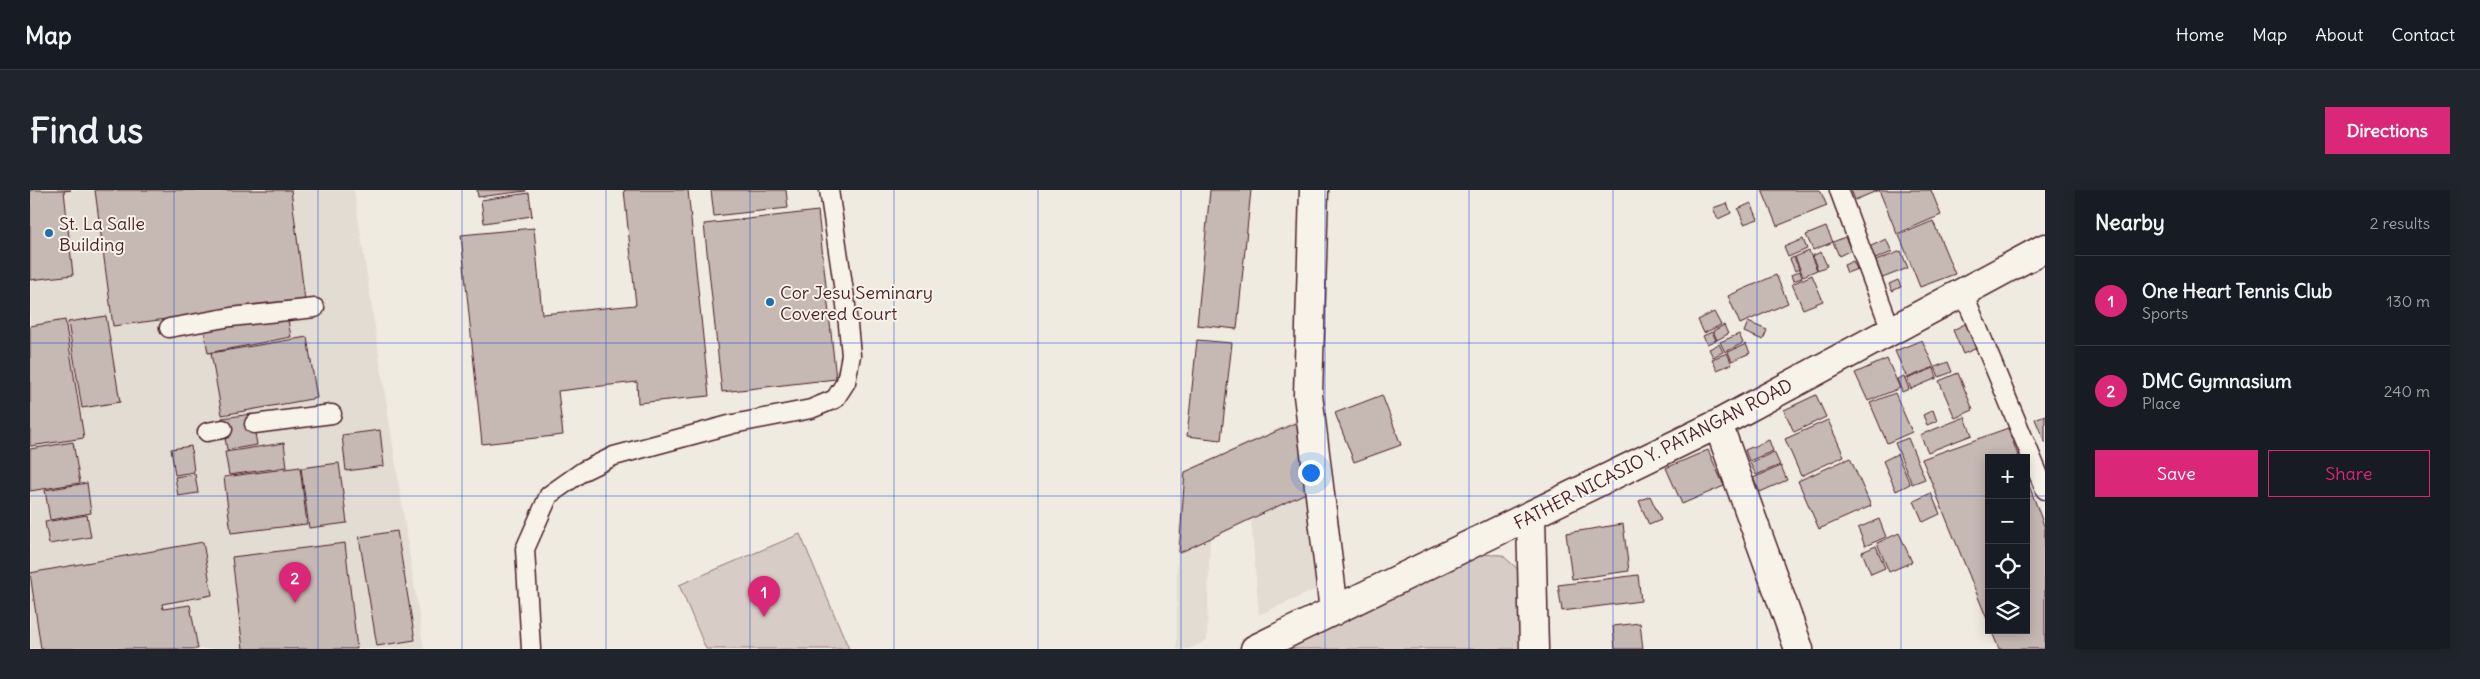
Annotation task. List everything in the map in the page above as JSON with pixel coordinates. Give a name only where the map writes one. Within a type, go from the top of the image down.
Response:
[{"type":"street","points":[[1314,190],[1308,395],[1334,610]]},
{"type":"street","name":"FATHER NICASIO Y. PATANGAN ROAD","points":[[1255,649],[1531,517],[1718,424],[2045,248]]},
{"type":"street","points":[[1718,424],[1798,649]]},
{"type":"street","points":[[1531,517],[1534,649]]},
{"type":"lane","points":[[531,649],[525,549],[549,495],[583,471],[614,456],[733,424],[811,409],[835,399],[846,382],[851,355],[846,305],[829,190]]},
{"type":"lane","points":[[1838,190],[1891,330]]},
{"type":"lane","points":[[1963,292],[2045,490]]},
{"type":"lane","points":[[169,328],[231,317],[314,308]]},
{"type":"lane","points":[[254,424],[332,414]]},
{"type":"shaded area","points":[[30,190],[354,190],[424,649],[30,649]]},
{"type":"shaded area","points":[[1303,417],[1319,588],[1259,615],[1251,520],[1210,539],[1207,640],[1189,649],[1177,649],[1177,552],[1184,472]]},
{"type":"shaded area","points":[[800,534],[849,649],[706,649],[679,585]]},
{"type":"shaded area","points":[[1475,554],[1502,555],[1520,571],[1525,649],[1283,649]]},
{"type":"building","name":"St. La Salle Building","points":[[30,190],[71,190],[64,191],[73,275],[30,280]]},
{"type":"building","points":[[95,190],[291,190],[305,301],[113,326]]},
{"type":"building","points":[[477,190],[526,190],[526,191],[478,197]]},
{"type":"building","points":[[624,190],[688,190],[709,396],[638,403],[637,382],[558,391],[563,435],[482,444],[461,235],[534,228],[542,314],[636,305]]},
{"type":"building","points":[[711,190],[786,190],[788,208],[714,216]]},
{"type":"building","points":[[1210,190],[1251,190],[1237,329],[1197,325]]},
{"type":"building","points":[[1762,190],[1820,190],[1827,206],[1777,226]]},
{"type":"building","points":[[1851,190],[1879,190],[1855,200]]},
{"type":"building","points":[[1879,190],[1931,190],[1941,215],[1897,234]]},
{"type":"building","points":[[529,193],[532,216],[484,223],[481,200]]},
{"type":"building","points":[[1727,203],[1731,213],[1718,219],[1713,208]]},
{"type":"building","points":[[1751,203],[1758,219],[1744,224],[1738,209]]},
{"type":"building","name":"Cor Jesu Seminary Covered Court","points":[[818,211],[836,379],[722,392],[704,224]]},
{"type":"building","points":[[1933,221],[1955,274],[1920,287],[1899,235]]},
{"type":"building","points":[[1826,227],[1833,242],[1813,250],[1806,235]]},
{"type":"building","points":[[1845,237],[1851,250],[1839,256],[1833,242]]},
{"type":"building","points":[[1803,239],[1807,249],[1788,257],[1784,247]]},
{"type":"building","points":[[1886,239],[1892,252],[1873,260],[1867,248]]},
{"type":"building","points":[[1809,251],[1817,270],[1803,276],[1795,257]]},
{"type":"building","points":[[1901,251],[1908,268],[1880,279],[1873,262]]},
{"type":"building","points":[[1821,252],[1827,266],[1818,270],[1812,256]]},
{"type":"building","points":[[1794,257],[1799,269],[1795,271],[1790,259]]},
{"type":"building","points":[[1853,261],[1857,269],[1847,273],[1844,265]]},
{"type":"building","points":[[1800,271],[1802,278],[1793,281],[1791,275]]},
{"type":"building","points":[[1776,275],[1788,303],[1740,324],[1728,296]]},
{"type":"building","points":[[1812,275],[1823,301],[1803,309],[1792,284]]},
{"type":"building","points":[[1898,280],[1901,287],[1892,291],[1889,284]]},
{"type":"building","points":[[1714,312],[1721,325],[1704,333],[1698,320]]},
{"type":"building","points":[[287,314],[291,337],[208,353],[204,329]]},
{"type":"building","points":[[106,316],[120,402],[82,408],[68,322]]},
{"type":"building","points":[[65,320],[84,438],[30,446],[30,326]]},
{"type":"building","points":[[1748,322],[1767,330],[1763,340],[1744,332]]},
{"type":"building","points":[[1967,323],[1977,348],[1963,354],[1953,330]]},
{"type":"building","points":[[1724,325],[1728,334],[1717,340],[1713,331]]},
{"type":"building","points":[[1712,332],[1716,340],[1707,344],[1703,336]]},
{"type":"building","points":[[1739,334],[1743,343],[1725,352],[1720,342]]},
{"type":"building","points":[[307,337],[317,398],[222,415],[211,353]]},
{"type":"building","points":[[1197,340],[1232,343],[1221,440],[1187,436]]},
{"type":"building","points":[[1922,340],[1934,367],[1907,378],[1895,351]]},
{"type":"building","points":[[1719,344],[1723,352],[1713,357],[1709,349]]},
{"type":"building","points":[[1746,344],[1750,353],[1732,361],[1728,352]]},
{"type":"building","points":[[1727,353],[1732,364],[1717,370],[1712,359]]},
{"type":"building","points":[[1887,359],[1900,388],[1868,401],[1855,373]]},
{"type":"building","points":[[1948,362],[1952,372],[1939,377],[1935,367]]},
{"type":"building","points":[[1934,368],[1937,378],[1911,389],[1907,379]]},
{"type":"building","points":[[1958,373],[1973,410],[1955,418],[1939,381]]},
{"type":"building","points":[[1904,376],[1909,389],[1902,392],[1897,379]]},
{"type":"building","points":[[1895,393],[1912,432],[1887,443],[1870,403]]},
{"type":"building","points":[[1382,395],[1401,445],[1354,462],[1335,413]]},
{"type":"building","points":[[1816,395],[1826,417],[1794,432],[1784,410]]},
{"type":"building","points":[[1933,410],[1937,421],[1927,425],[1923,415]]},
{"type":"building","points":[[252,414],[257,445],[227,450],[222,418]]},
{"type":"building","points":[[2045,415],[2045,443],[2035,419]]},
{"type":"building","points":[[1965,417],[1972,435],[1928,452],[1920,435]]},
{"type":"building","points":[[1302,420],[1310,491],[1179,553],[1185,472]]},
{"type":"building","points":[[1828,420],[1844,456],[1801,476],[1785,439]]},
{"type":"building","points":[[2008,428],[2018,454],[1985,454],[1985,614],[1922,459]]},
{"type":"building","points":[[380,430],[384,466],[346,471],[342,435]]},
{"type":"building","points":[[1908,438],[1925,479],[1912,484],[1895,443]]},
{"type":"building","points":[[1769,440],[1773,451],[1749,461],[1745,450]]},
{"type":"building","points":[[73,442],[80,483],[30,491],[30,449]]},
{"type":"building","points":[[284,443],[287,467],[229,475],[225,452]]},
{"type":"building","points":[[191,446],[194,472],[175,475],[171,449]]},
{"type":"building","points":[[1708,450],[1724,486],[1682,504],[1666,468]]},
{"type":"building","points":[[1774,452],[1780,465],[1756,475],[1750,463]]},
{"type":"building","points":[[1897,454],[1910,484],[1896,491],[1883,461]]},
{"type":"building","points":[[1850,458],[1871,506],[1819,529],[1798,481]]},
{"type":"building","points":[[339,463],[347,523],[309,528],[301,468]]},
{"type":"building","points":[[1781,466],[1787,480],[1760,492],[1753,478]]},
{"type":"building","points":[[300,467],[307,524],[231,533],[224,477]]},
{"type":"building","points":[[195,474],[198,493],[178,496],[175,477]]},
{"type":"building","points":[[87,483],[91,513],[50,520],[45,490]]},
{"type":"building","points":[[2030,488],[2045,528],[2045,649],[1999,649],[1993,634],[2030,634]]},
{"type":"building","points":[[1931,493],[1940,514],[1923,522],[1914,501]]},
{"type":"building","points":[[1650,496],[1661,520],[1649,525],[1639,501]]},
{"type":"building","points":[[87,515],[91,537],[49,544],[45,522]]},
{"type":"building","points":[[1879,519],[1886,537],[1865,546],[1858,528]]},
{"type":"building","points":[[1623,524],[1629,571],[1572,579],[1566,533]]},
{"type":"building","points":[[397,531],[415,640],[377,646],[359,537]]},
{"type":"building","points":[[1899,533],[1912,562],[1889,572],[1877,543]]},
{"type":"building","points":[[203,542],[212,595],[162,604],[163,609],[190,605],[198,649],[41,649],[30,573]]},
{"type":"building","points":[[345,543],[357,649],[243,649],[232,557]]},
{"type":"building","points":[[1876,546],[1885,568],[1871,574],[1862,552]]},
{"type":"building","points":[[1638,575],[1641,601],[1562,611],[1558,585]]},
{"type":"building","points":[[1640,623],[1643,649],[1615,649],[1613,626]]},
{"type":"place","name":"St. La Salle Building","points":[[49,233]]},
{"type":"place","name":"Cor Jesu Seminary Covered Court","points":[[770,302]]},
{"type":"place","name":"DMC Gymnasium","points":[[295,603]]},
{"type":"place","name":"One Heart Tennis Club","points":[[764,617]]}]
